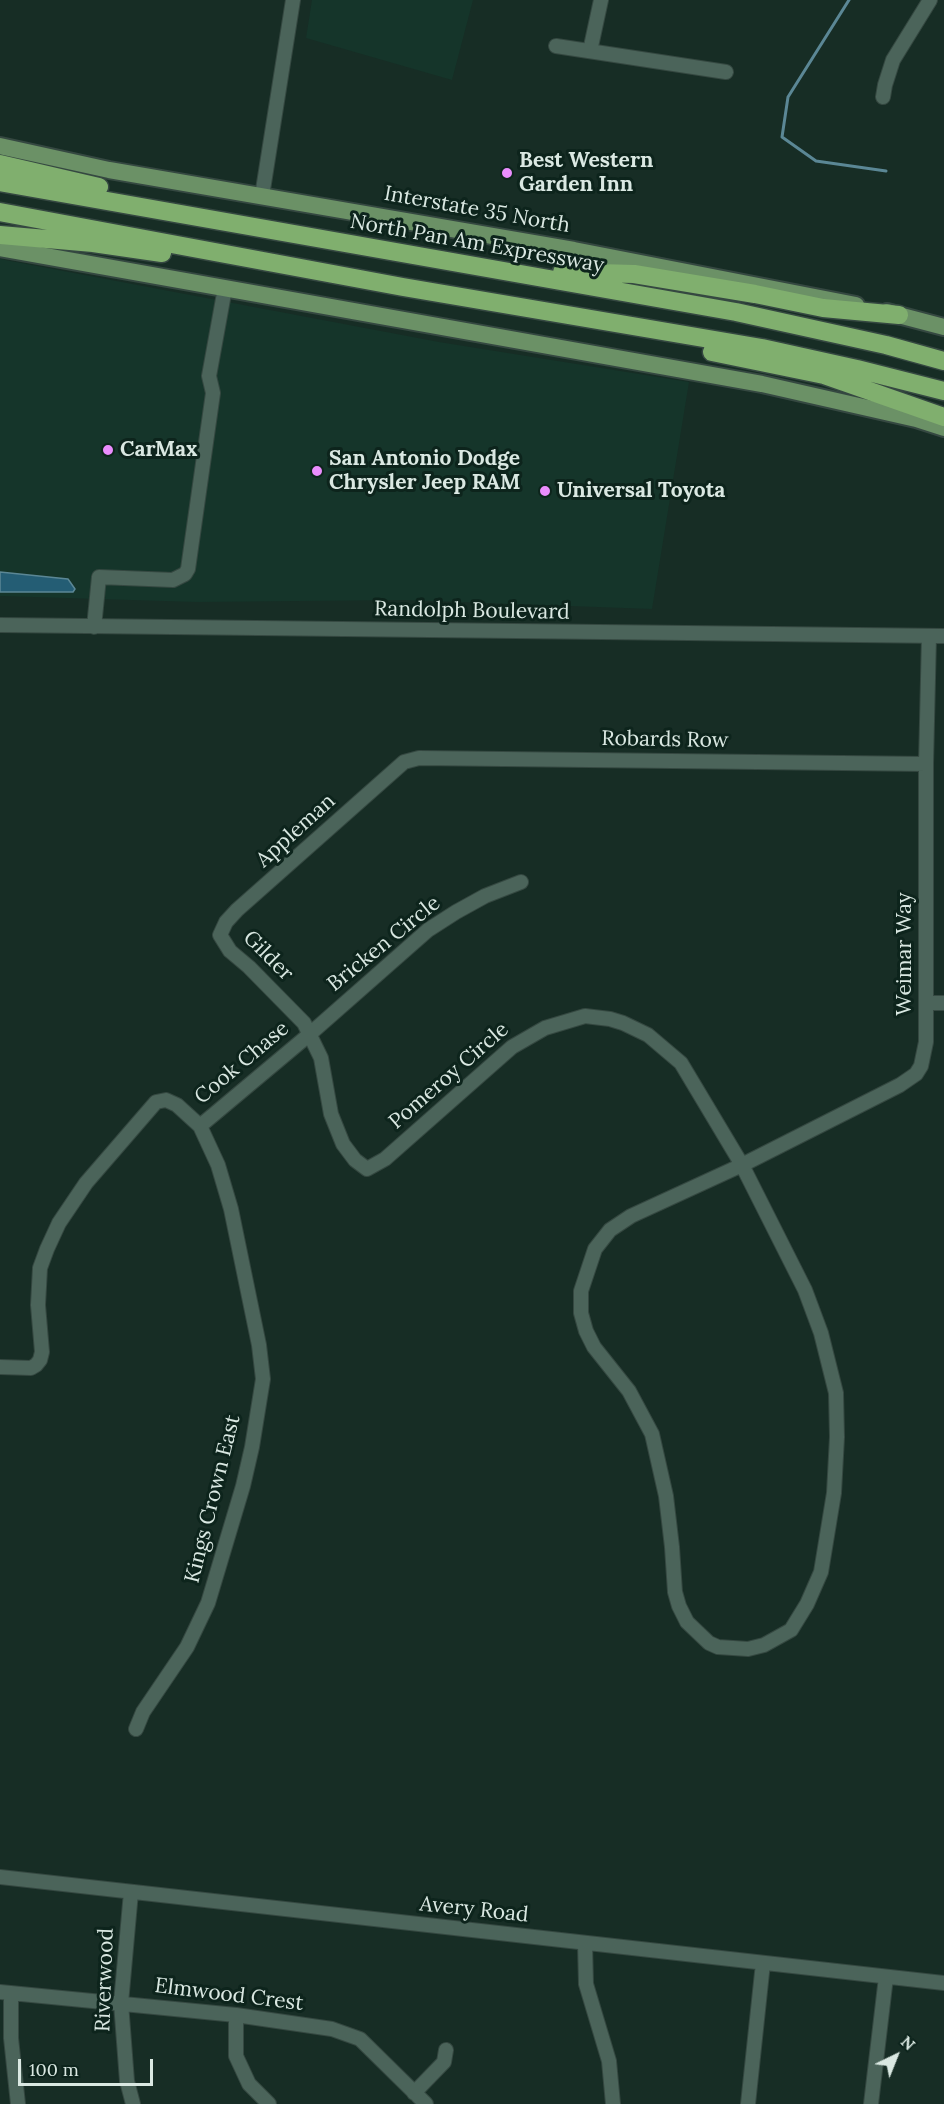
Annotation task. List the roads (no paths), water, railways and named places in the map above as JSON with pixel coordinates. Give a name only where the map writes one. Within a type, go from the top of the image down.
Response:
[{"type":"highway","points":[[0,164],[81,183],[187,203],[343,244]]},
{"type":"highway","name":"North Pan Am Expressway","points":[[0,182],[736,312],[886,345],[944,361]]},
{"type":"highway","points":[[0,212],[403,287],[762,348],[944,391]]},
{"type":"highway","points":[[0,235],[119,246],[263,271],[403,287]]},
{"type":"highway","points":[[489,269],[634,274],[824,308],[899,315]]},
{"type":"highway","points":[[544,311],[689,348],[824,375],[944,417]]},
{"type":"main road","name":"Interstate 35 North","points":[[0,146],[109,170],[585,252],[815,296],[944,327]]},
{"type":"main road","points":[[0,248],[762,384],[916,418],[944,428]]},
{"type":"street","points":[[262,196],[293,0]]},
{"type":"street","points":[[590,51],[601,0]]},
{"type":"street","points":[[884,97],[892,60],[930,0]]},
{"type":"street","points":[[556,46],[726,72]]},
{"type":"street","points":[[94,627],[99,577],[173,580],[185,574],[188,569],[213,393],[210,375],[225,288]]},
{"type":"street","name":"Randolph Boulevard","points":[[0,625],[944,636]]},
{"type":"street","name":"Weimar Way","points":[[774,1640],[748,1649],[718,1647],[709,1643],[687,1622],[675,1592],[669,1521],[652,1434],[629,1391],[594,1347],[586,1331],[581,1313],[581,1291],[595,1249],[610,1230],[632,1216],[742,1165],[900,1085],[916,1074],[924,1056],[926,1003],[926,764],[929,636]]},
{"type":"street","name":"Robards Row","points":[[404,762],[419,758],[926,764]]},
{"type":"street","name":"Appleman","points":[[220,935],[226,922],[237,910],[404,762]]},
{"type":"street","name":"Bricken Circle","points":[[311,1033],[428,930],[485,896],[521,882]]},
{"type":"street","name":"Gilder","points":[[220,935],[230,951],[249,967],[311,1033],[321,1058],[332,1114],[343,1144],[355,1160],[367,1169]]},
{"type":"street","points":[[926,1003],[944,1004]]},
{"type":"street","name":"Pomeroy Circle","points":[[367,1169],[385,1159],[512,1047],[545,1028],[585,1017],[610,1019],[648,1035],[681,1063],[742,1165],[805,1290],[821,1333],[836,1393],[837,1437],[834,1494],[821,1572],[802,1614],[791,1629],[774,1640]]},
{"type":"street","name":"Cook Chase","points":[[200,1126],[311,1033]]},
{"type":"street","points":[[0,1367],[24,1368],[36,1365],[42,1352],[38,1305],[40,1269],[59,1223],[86,1183],[156,1102],[166,1100],[177,1105],[200,1126]]},
{"type":"street","name":"Kings Crown East","points":[[136,1729],[143,1712],[187,1647],[208,1603],[243,1486],[263,1378],[259,1345],[231,1209],[218,1165],[200,1126]]},
{"type":"street","name":"Avery Road","points":[[0,1877],[944,1983]]},
{"type":"street","name":"Riverwood","points":[[131,1892],[121,2003],[127,2081],[133,2104]]},
{"type":"street","points":[[585,1944],[586,1984],[609,2061],[613,2104]]},
{"type":"street","points":[[748,2104],[763,1963]]},
{"type":"street","points":[[871,2104],[886,1977]]},
{"type":"street","points":[[5,1992],[18,2104]]},
{"type":"street","name":"Elmwood Crest","points":[[5,1992],[236,2015],[332,2029],[360,2039],[426,2104]]},
{"type":"street","points":[[236,2015],[236,2056],[249,2084],[269,2104]]},
{"type":"street","points":[[414,2093],[444,2062],[446,2050]]},
{"type":"water","points":[[0,572],[68,579],[75,589],[73,592],[0,592]]},
{"type":"waterway","points":[[849,0],[788,97],[782,137],[816,161],[886,171]]},
{"type":"place","name":"Best Western Garden Inn","points":[[507,173]]},
{"type":"place","name":"CarMax","points":[[108,450]]},
{"type":"place","name":"San Antonio Dodge Chrysler Jeep RAM","points":[[317,471]]},
{"type":"place","name":"Universal Toyota","points":[[545,491]]}]
